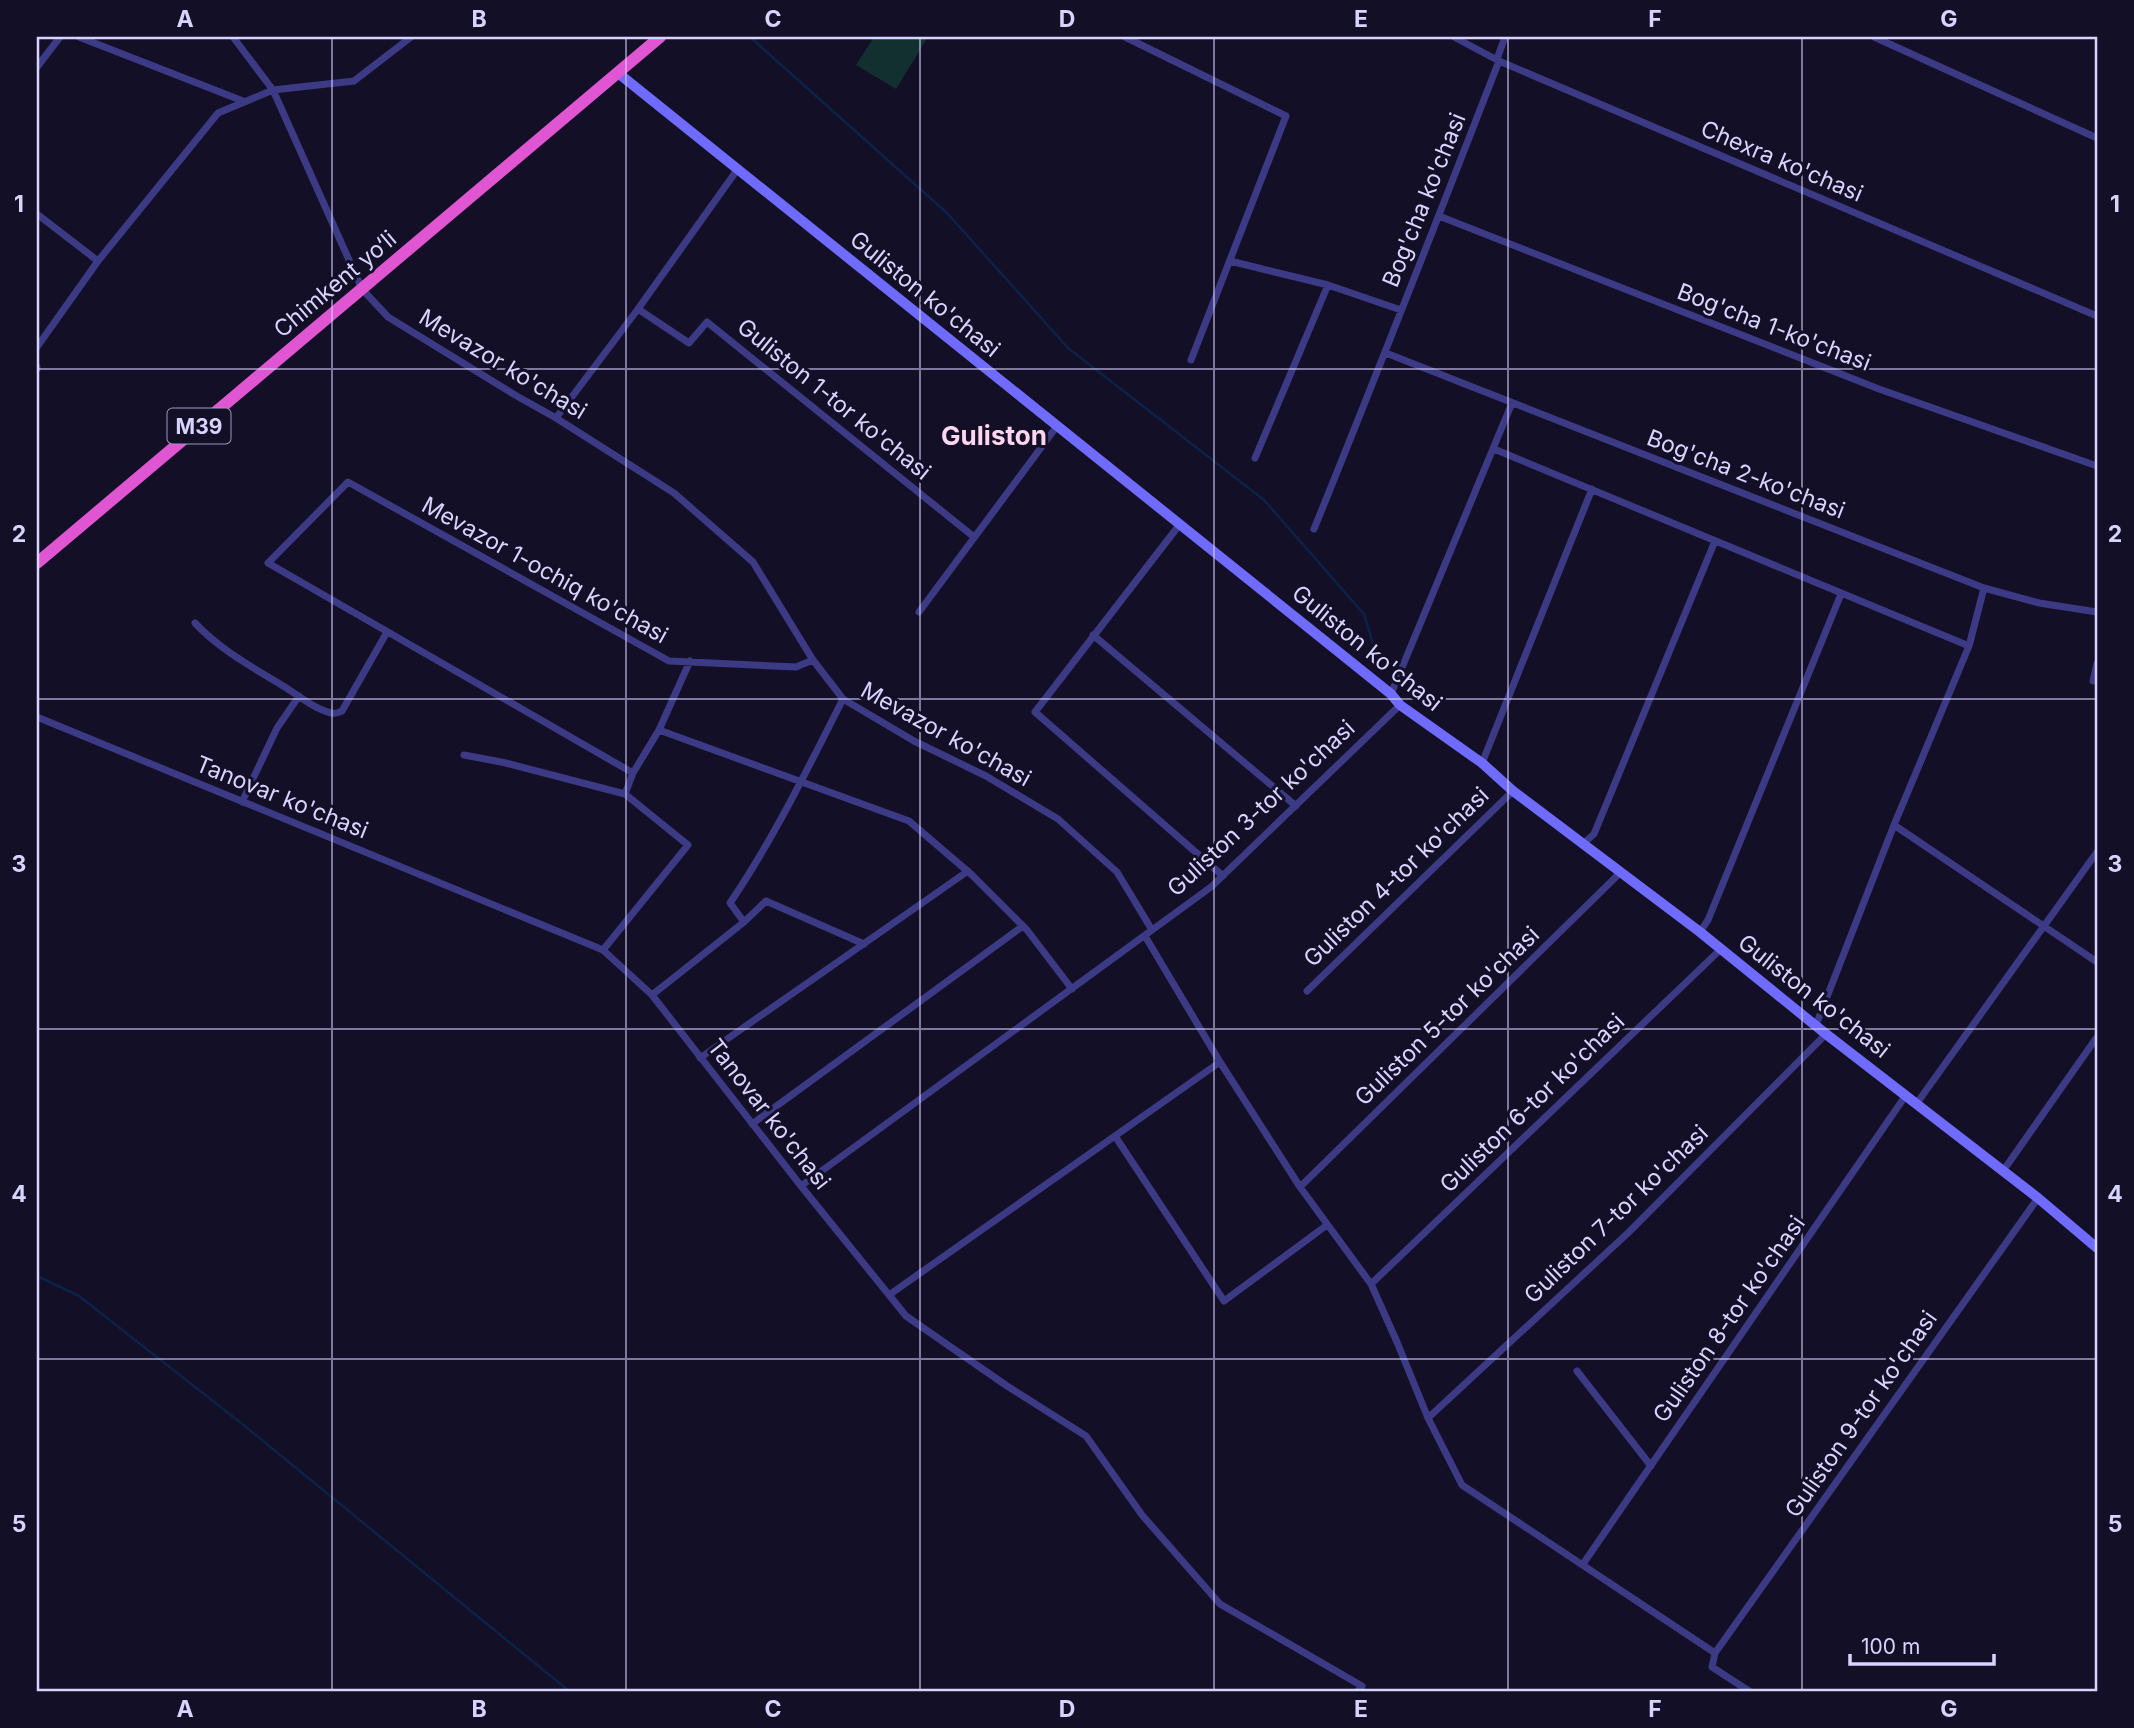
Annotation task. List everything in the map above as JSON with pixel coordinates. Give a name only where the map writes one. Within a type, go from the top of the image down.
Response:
[{"type":"highway","name":"Chimkent yo‘li","points":[[37,563],[660,37]]},
{"type":"main road","name":"Guliston ko'chasi","points":[[618,73],[1391,694],[1401,705],[1482,763],[1513,791],[1700,932],[1826,1034],[2038,1198],[2097,1248]]},
{"type":"street","points":[[37,67],[60,37]]},
{"type":"street","points":[[79,37],[243,101]]},
{"type":"street","name":"Mevazor ko'chasi","points":[[233,37],[273,90],[362,289],[388,317],[515,396],[556,418],[674,494],[753,562],[814,660],[843,699],[914,741],[986,776],[1058,819],[1117,872],[1152,930]]},
{"type":"street","points":[[1125,37],[1286,116],[1191,360]]},
{"type":"street","name":"Chexra ko'chasi","points":[[1454,37],[1498,60],[2097,316]]},
{"type":"street","name":"Bog'cha ko'chasi","points":[[1314,529],[1386,353],[1505,37]]},
{"type":"street","points":[[1874,37],[2097,138]]},
{"type":"street","points":[[37,347],[98,261],[218,113],[273,90],[354,81],[408,38]]},
{"type":"street","points":[[556,418],[737,170]]},
{"type":"street","points":[[37,214],[98,261]]},
{"type":"street","name":"Bog'cha 1-ko'chasi","points":[[1439,216],[1879,389],[2097,466]]},
{"type":"street","points":[[1230,261],[1328,285],[1401,310]]},
{"type":"street","points":[[1255,458],[1328,285]]},
{"type":"street","name":"Guliston 1-tor ko'chasi","points":[[638,309],[689,343],[707,322],[974,537]]},
{"type":"street","name":"Bog'cha 2-ko'chasi","points":[[1386,353],[1984,588],[2039,603],[2097,612]]},
{"type":"street","points":[[1391,694],[1512,403]]},
{"type":"street","points":[[919,612],[1057,426]]},
{"type":"street","points":[[1494,449],[1969,646]]},
{"type":"street","name":"Mevazor 1-ochiq ko'chasi","points":[[387,632],[268,563],[348,482],[669,661],[796,667],[814,660]]},
{"type":"street","points":[[1482,763],[1592,489]]},
{"type":"street","points":[[1180,524],[1035,712],[1223,876]]},
{"type":"street","points":[[1583,844],[1594,834],[1715,541]]},
{"type":"street","points":[[1816,1025],[1894,825],[1969,646],[1984,588]]},
{"type":"street","points":[[1700,932],[1708,920],[1841,594]]},
{"type":"street","points":[[195,622],[208,637],[229,652],[330,713],[342,711],[387,632],[633,773]]},
{"type":"street","points":[[1093,635],[1296,806]]},
{"type":"street","points":[[625,794],[633,773],[659,730],[690,661]]},
{"type":"street","points":[[2093,681],[2097,663]]},
{"type":"street","points":[[242,802],[277,728],[299,696]]},
{"type":"street","points":[[744,922],[730,903],[757,863],[843,699]]},
{"type":"street","name":"Guliston 3-tor ko'chasi","points":[[800,1186],[1146,936],[1223,876],[1401,705]]},
{"type":"street","name":"Tanovar ko'chasi","points":[[37,717],[603,950],[652,995],[800,1186],[906,1316],[1007,1386],[1086,1436],[1142,1515],[1220,1604],[1362,1686],[1358,1691]]},
{"type":"street","points":[[659,730],[909,821],[968,871],[1023,926],[1072,989]]},
{"type":"street","points":[[464,755],[506,763],[625,794],[688,845],[603,950]]},
{"type":"street","name":"Guliston 4-tor ko'chasi","points":[[1307,991],[1513,791]]},
{"type":"street","points":[[1894,825],[2097,962]]},
{"type":"street","points":[[1917,1103],[2097,852]]},
{"type":"street","points":[[700,1058],[968,871]]},
{"type":"street","name":"Guliston 5-tor ko'chasi","points":[[1300,1187],[1621,872]]},
{"type":"street","points":[[652,995],[744,922],[766,901],[863,944]]},
{"type":"street","points":[[752,1124],[1023,926]]},
{"type":"street","points":[[1146,936],[1220,1062],[1300,1187],[1371,1284],[1398,1342],[1428,1418],[1462,1485],[1715,1653],[1712,1667],[1749,1691]]},
{"type":"street","name":"Guliston 6-tor ko'chasi","points":[[1371,1284],[1721,949]]},
{"type":"street","name":"Guliston 7-tor ko'chasi","points":[[1428,1418],[1629,1232],[1826,1034]]},
{"type":"street","points":[[2003,1171],[2097,1037]]},
{"type":"street","points":[[889,1294],[1220,1062]]},
{"type":"street","name":"Guliston 8-tor ko'chasi","points":[[1583,1564],[1906,1095]]},
{"type":"street","points":[[1115,1136],[1224,1301],[1327,1225]]},
{"type":"street","name":"Guliston 9-tor ko'chasi","points":[[1715,1653],[2038,1198]]},
{"type":"street","points":[[1577,1371],[1651,1466]]},
{"type":"green space","points":[[874,37],[928,37],[896,89],[856,65]]},
{"type":"waterway","points":[[750,37],[947,213],[1068,348],[1264,500],[1364,614],[1376,654]]},
{"type":"waterway","points":[[37,1276],[79,1296],[241,1423],[569,1691]]},
{"type":"district","name":"Guliston","points":[[994,435]]}]
